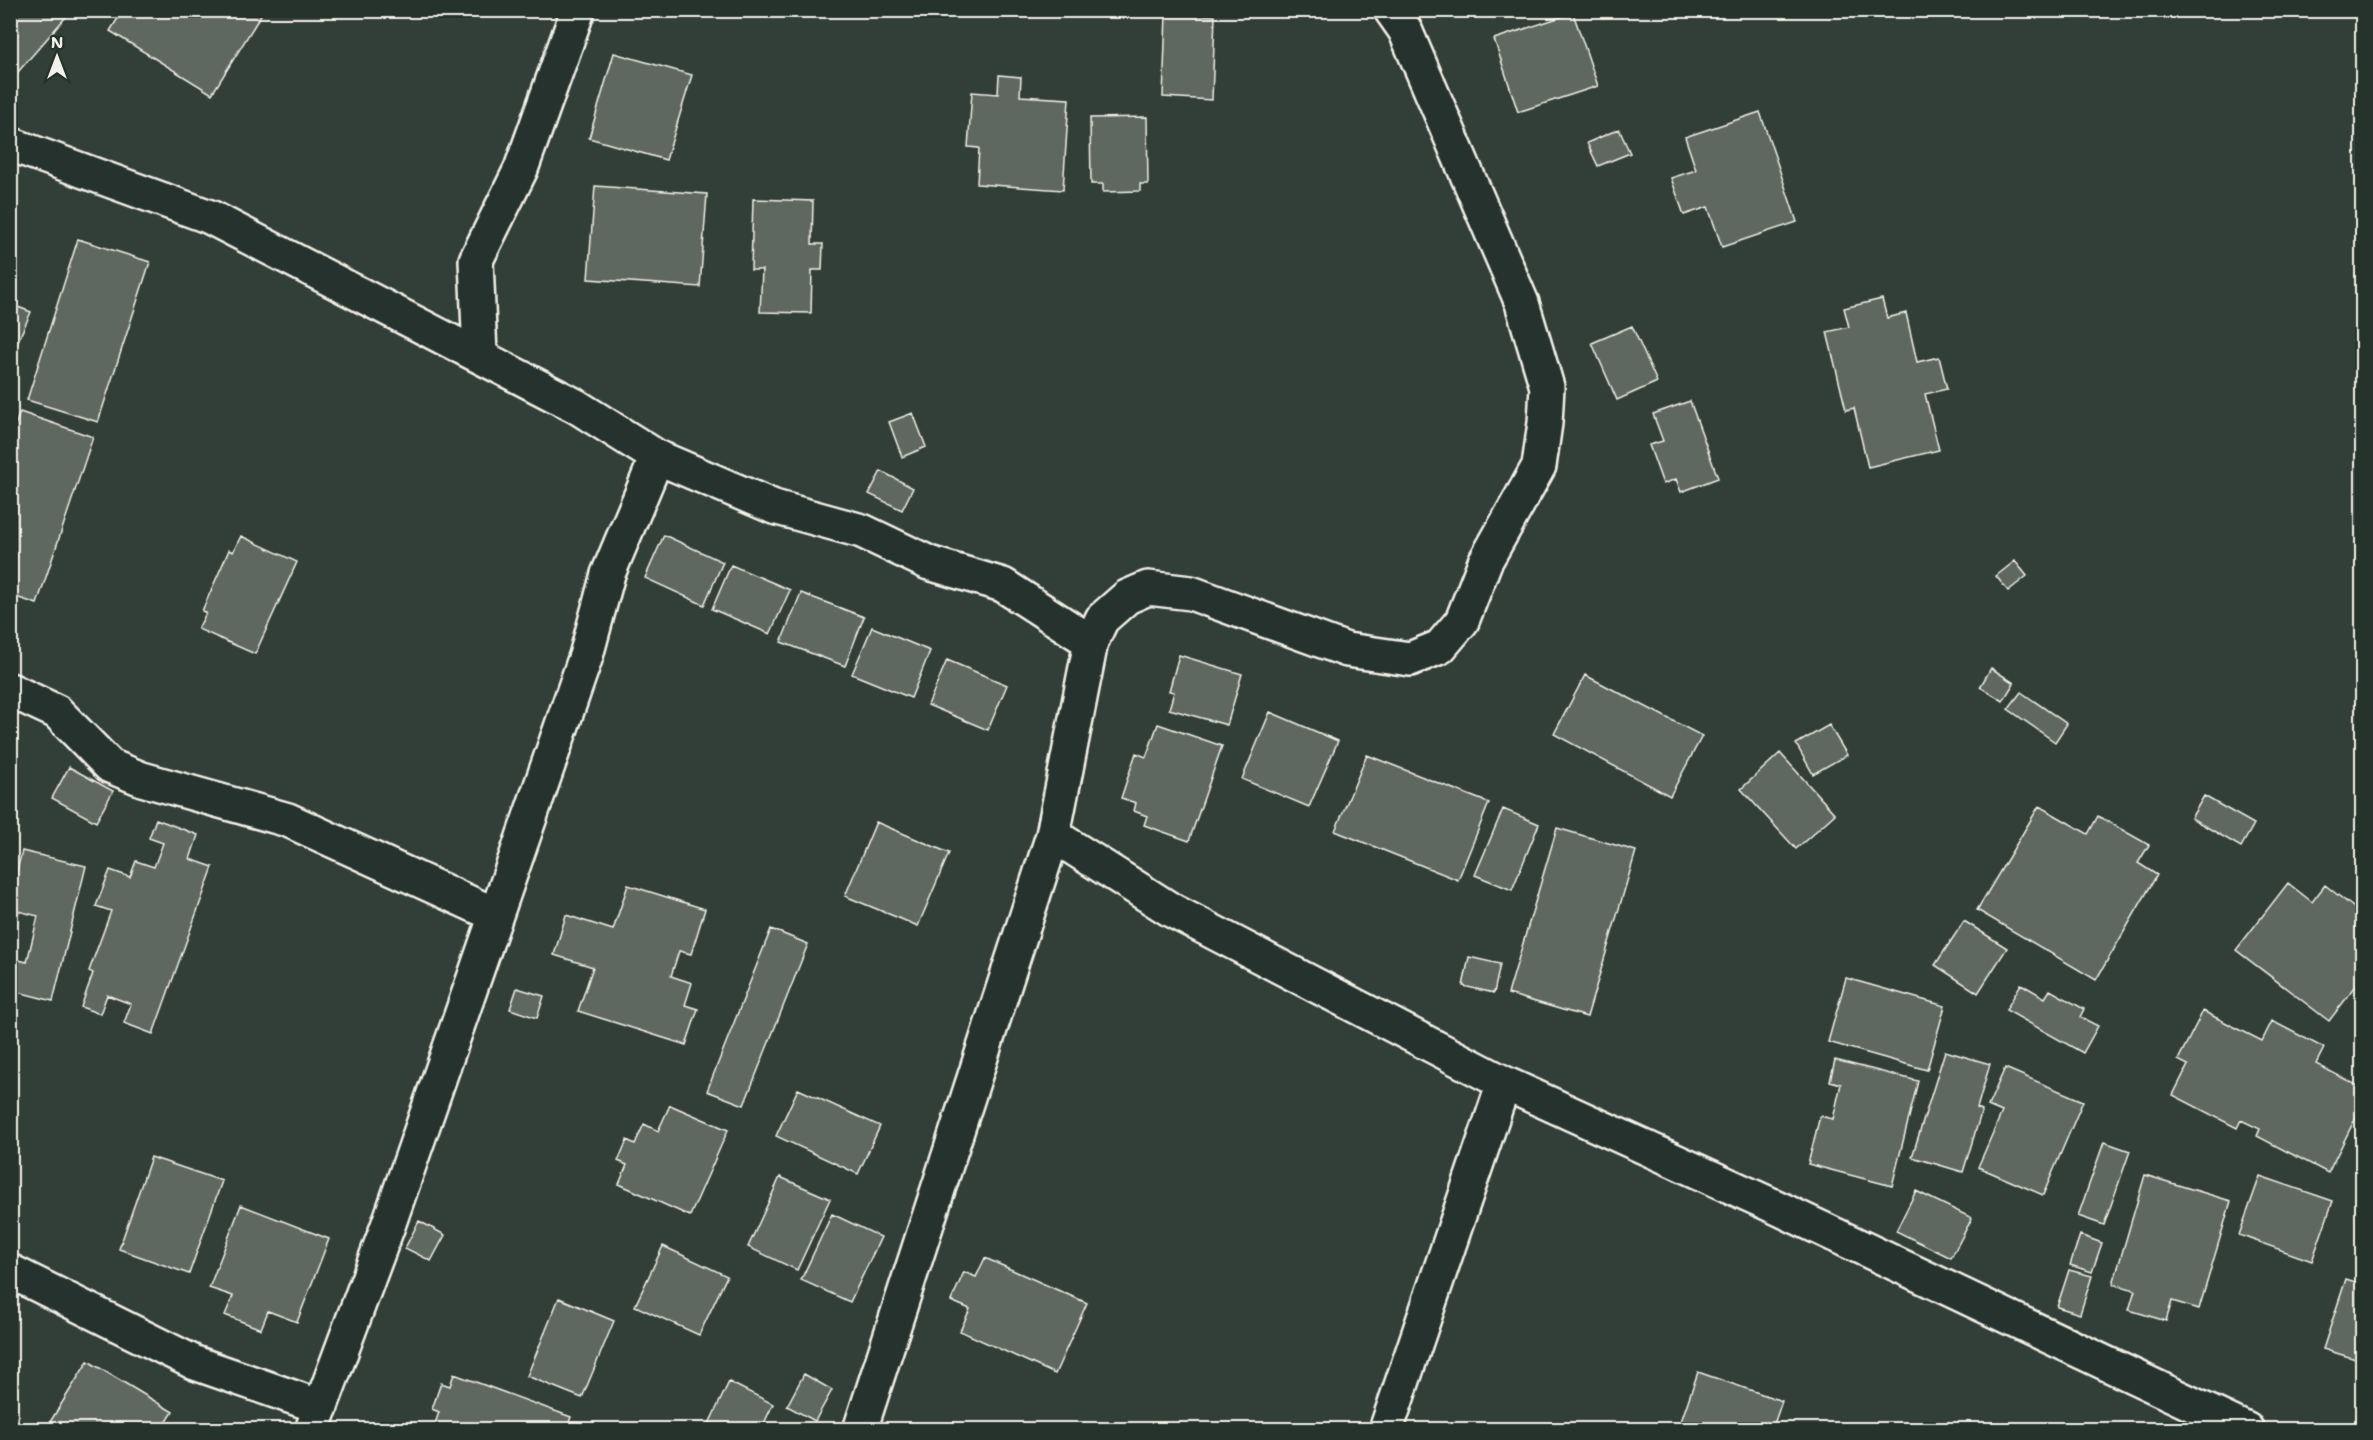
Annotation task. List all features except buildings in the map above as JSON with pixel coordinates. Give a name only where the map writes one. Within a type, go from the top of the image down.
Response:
[{"type":"street","points":[[480,355],[476,260],[521,169],[578,10]]},
{"type":"street","points":[[860,1430],[1053,835],[1091,642],[1102,619],[1127,597],[1148,588],[1191,592],[1347,650],[1410,659],[1440,647],[1462,621],[1485,562],[1539,466],[1545,423],[1546,387],[1522,303],[1405,30],[1391,10]]},
{"type":"street","points":[[10,144],[210,217],[576,406],[657,457],[774,507],[862,531],[929,563],[1003,585],[1091,642]]},
{"type":"street","points":[[10,1271],[195,1363],[316,1418],[389,1223],[586,656],[608,574],[657,457]]},
{"type":"street","points":[[10,690],[57,712],[110,766],[142,779],[288,820],[496,915]]},
{"type":"street","points":[[1053,835],[1171,910],[1504,1083],[1798,1217],[2247,1430]]},
{"type":"street","points":[[1386,1430],[1504,1083]]}]
